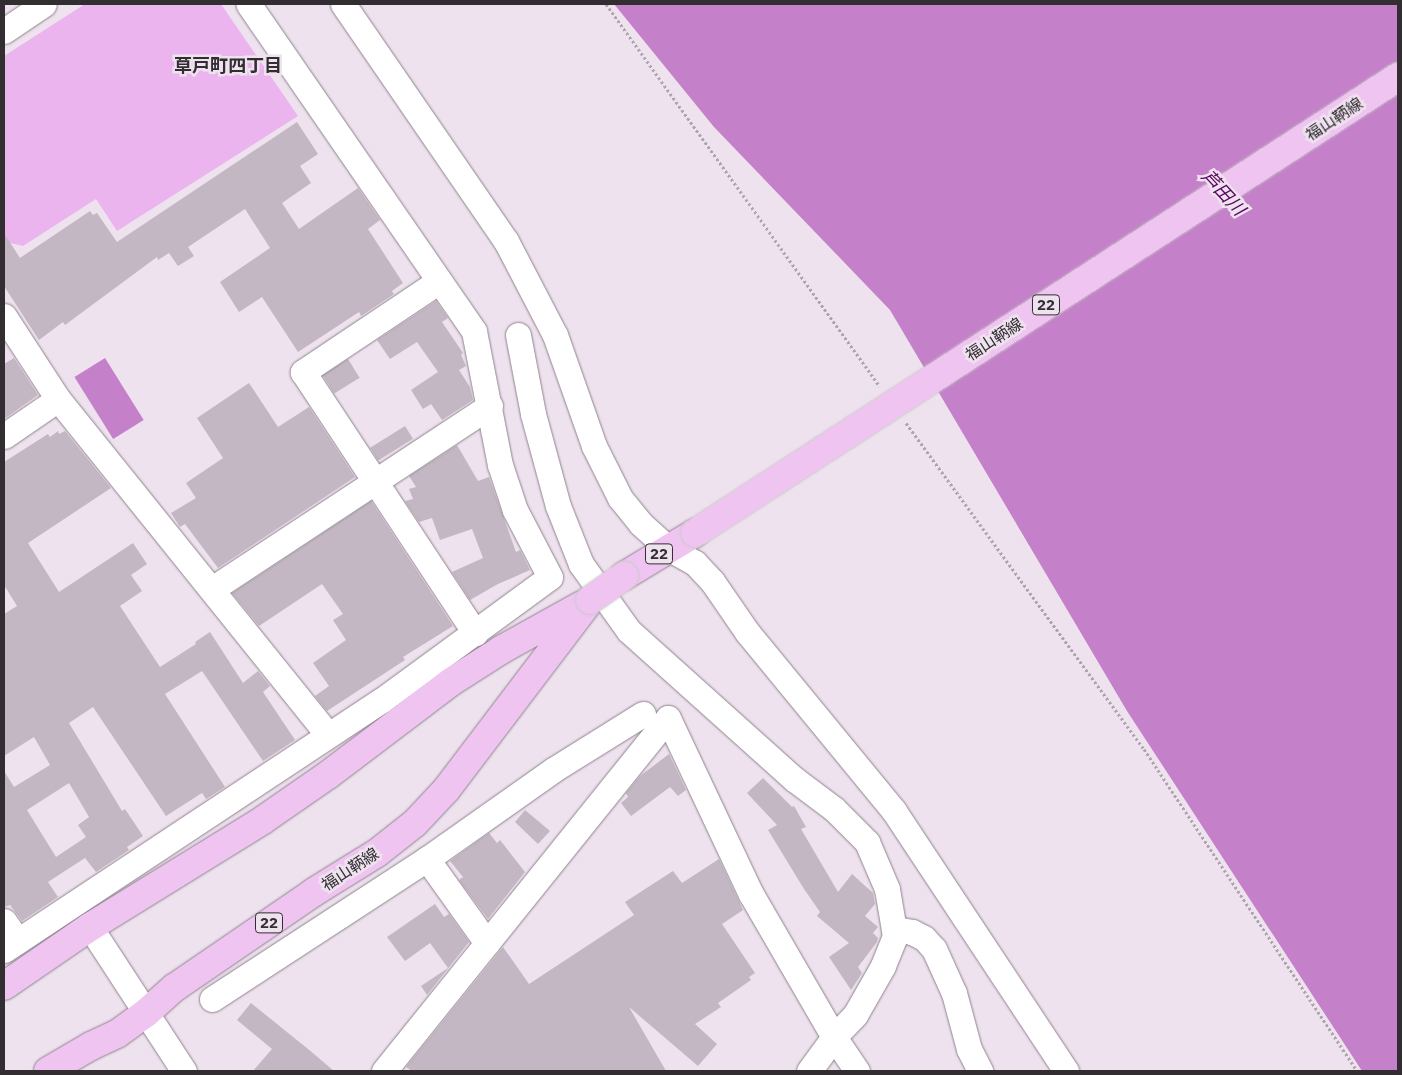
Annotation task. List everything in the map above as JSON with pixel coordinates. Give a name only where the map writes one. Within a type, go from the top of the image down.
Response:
[{"type":"main road","name":"福山鞆線","points":[[4,986],[90,927],[263,820],[376,740],[451,682],[501,650],[590,600],[624,576],[1398,77]]},
{"type":"main road","name":"福山鞆線","points":[[48,1071],[116,1034],[146,1013],[174,988],[314,892],[377,853],[415,823],[446,790],[590,600]]},
{"type":"street","points":[[4,31],[44,4]]},
{"type":"street","points":[[4,921],[11,946],[382,700],[550,577],[515,510],[500,465],[474,331],[248,4]]},
{"type":"street","points":[[343,4],[506,241],[555,336],[594,446],[620,498],[641,524],[668,548],[695,563],[712,581],[747,632],[894,811],[1057,1068]]},
{"type":"street","points":[[439,281],[302,372],[475,633]]},
{"type":"street","points":[[4,316],[58,399],[328,735]]},
{"type":"street","points":[[518,335],[533,414],[558,506],[581,564],[629,631],[794,779],[834,808],[867,842],[887,889],[895,936],[883,966],[844,1027],[809,1071]]},
{"type":"street","points":[[4,436],[58,399]]},
{"type":"street","points":[[212,589],[490,406]]},
{"type":"street","points":[[212,1000],[427,859],[553,770],[644,714]]},
{"type":"street","points":[[384,1071],[668,718],[751,894],[844,1027],[857,1071]]},
{"type":"street","points":[[427,859],[487,943]]},
{"type":"street","points":[[314,892],[331,921]]},
{"type":"street","points":[[90,927],[184,1071]]},
{"type":"street","points":[[894,929],[912,932],[924,938],[934,949],[954,994],[969,1049],[980,1071]]},
{"type":"path","points":[[606,4],[880,387]]},
{"type":"path","points":[[904,419],[1144,749],[1357,1071]]},
{"type":"shaded area","points":[[85,4],[221,4],[298,116],[117,231],[96,199],[23,246],[6,242],[4,239],[4,56]]},
{"type":"water","name":"芦田川","points":[[614,4],[1398,4],[1398,1071],[1362,1071],[1127,711],[890,310],[714,127]]},
{"type":"water","points":[[105,358],[144,420],[113,439],[74,377]]},
{"type":"building","points":[[297,122],[318,154],[300,166],[311,183],[282,203],[299,229],[358,188],[380,220],[368,229],[403,283],[392,291],[394,294],[361,316],[359,312],[298,352],[262,297],[239,312],[220,282],[270,248],[245,209],[188,247],[194,256],[178,266],[169,253],[158,260],[157,257],[65,325],[63,322],[39,340],[4,286],[4,233],[20,258],[90,211],[93,215],[97,213],[117,242]]},
{"type":"building","points":[[436,301],[448,318],[442,322],[463,353],[461,355],[466,366],[459,370],[470,387],[473,400],[442,420],[431,404],[423,409],[411,390],[438,372],[417,342],[390,359],[377,340]]},
{"type":"building","points":[[14,358],[38,395],[4,419],[4,364]]},
{"type":"building","points":[[348,359],[360,378],[334,394],[323,375]]},
{"type":"building","points":[[249,383],[278,427],[309,407],[355,477],[218,568],[185,524],[180,527],[171,513],[196,498],[186,483],[223,458],[197,418]]},
{"type":"building","points":[[405,426],[413,439],[378,460],[370,448]]},
{"type":"building","points":[[58,431],[59,434],[65,431],[111,488],[28,543],[59,592],[133,543],[147,564],[131,575],[142,591],[120,606],[160,667],[196,644],[195,642],[210,632],[243,683],[258,671],[270,686],[263,692],[295,740],[263,761],[202,671],[165,694],[225,787],[206,799],[202,793],[166,816],[93,707],[69,723],[122,811],[125,809],[143,836],[127,847],[129,850],[96,872],[85,858],[48,882],[58,897],[22,921],[10,905],[4,907],[4,771],[14,787],[50,765],[34,737],[4,756],[4,614],[17,606],[4,585],[4,462],[48,434],[50,437]],"holes":[[[69,783],[89,817],[78,825],[86,837],[56,857],[27,810]]]},
{"type":"building","points":[[457,445],[478,481],[489,477],[516,552],[520,550],[530,570],[498,584],[470,600],[452,572],[483,558],[472,529],[440,540],[432,518],[419,522],[405,501],[413,499],[409,489],[416,487],[409,476]]},
{"type":"building","points":[[371,501],[453,626],[403,657],[405,660],[327,711],[315,696],[329,686],[313,663],[346,640],[333,620],[343,614],[322,584],[259,626],[232,593]]},
{"type":"building","points":[[669,754],[686,790],[678,796],[670,787],[631,816],[621,803],[628,797],[626,793],[640,776]]},
{"type":"building","points":[[763,778],[792,807],[794,806],[806,827],[801,829],[838,892],[852,874],[873,893],[875,904],[865,916],[878,927],[873,933],[878,938],[858,967],[862,973],[851,990],[829,957],[849,943],[817,916],[820,912],[768,830],[777,825],[747,793]]},
{"type":"building","points":[[525,810],[550,831],[538,844],[515,822]]},
{"type":"building","points":[[489,833],[497,843],[500,840],[525,872],[488,919],[459,880],[463,877],[450,861]]},
{"type":"building","points":[[719,859],[743,910],[722,924],[755,973],[749,977],[751,980],[718,1003],[721,1007],[695,1024],[717,1044],[698,1066],[629,1007],[666,1071],[412,1071],[406,1067],[503,947],[529,984],[634,915],[625,902],[673,871],[682,883]]},
{"type":"building","points":[[435,904],[444,917],[449,914],[469,942],[427,995],[421,986],[448,968],[430,943],[405,961],[387,937]]},
{"type":"building","points":[[251,1003],[334,1071],[253,1071],[272,1049],[237,1020]]},
{"type":"district","name":"草戸町四丁目","points":[[228,66]]}]
